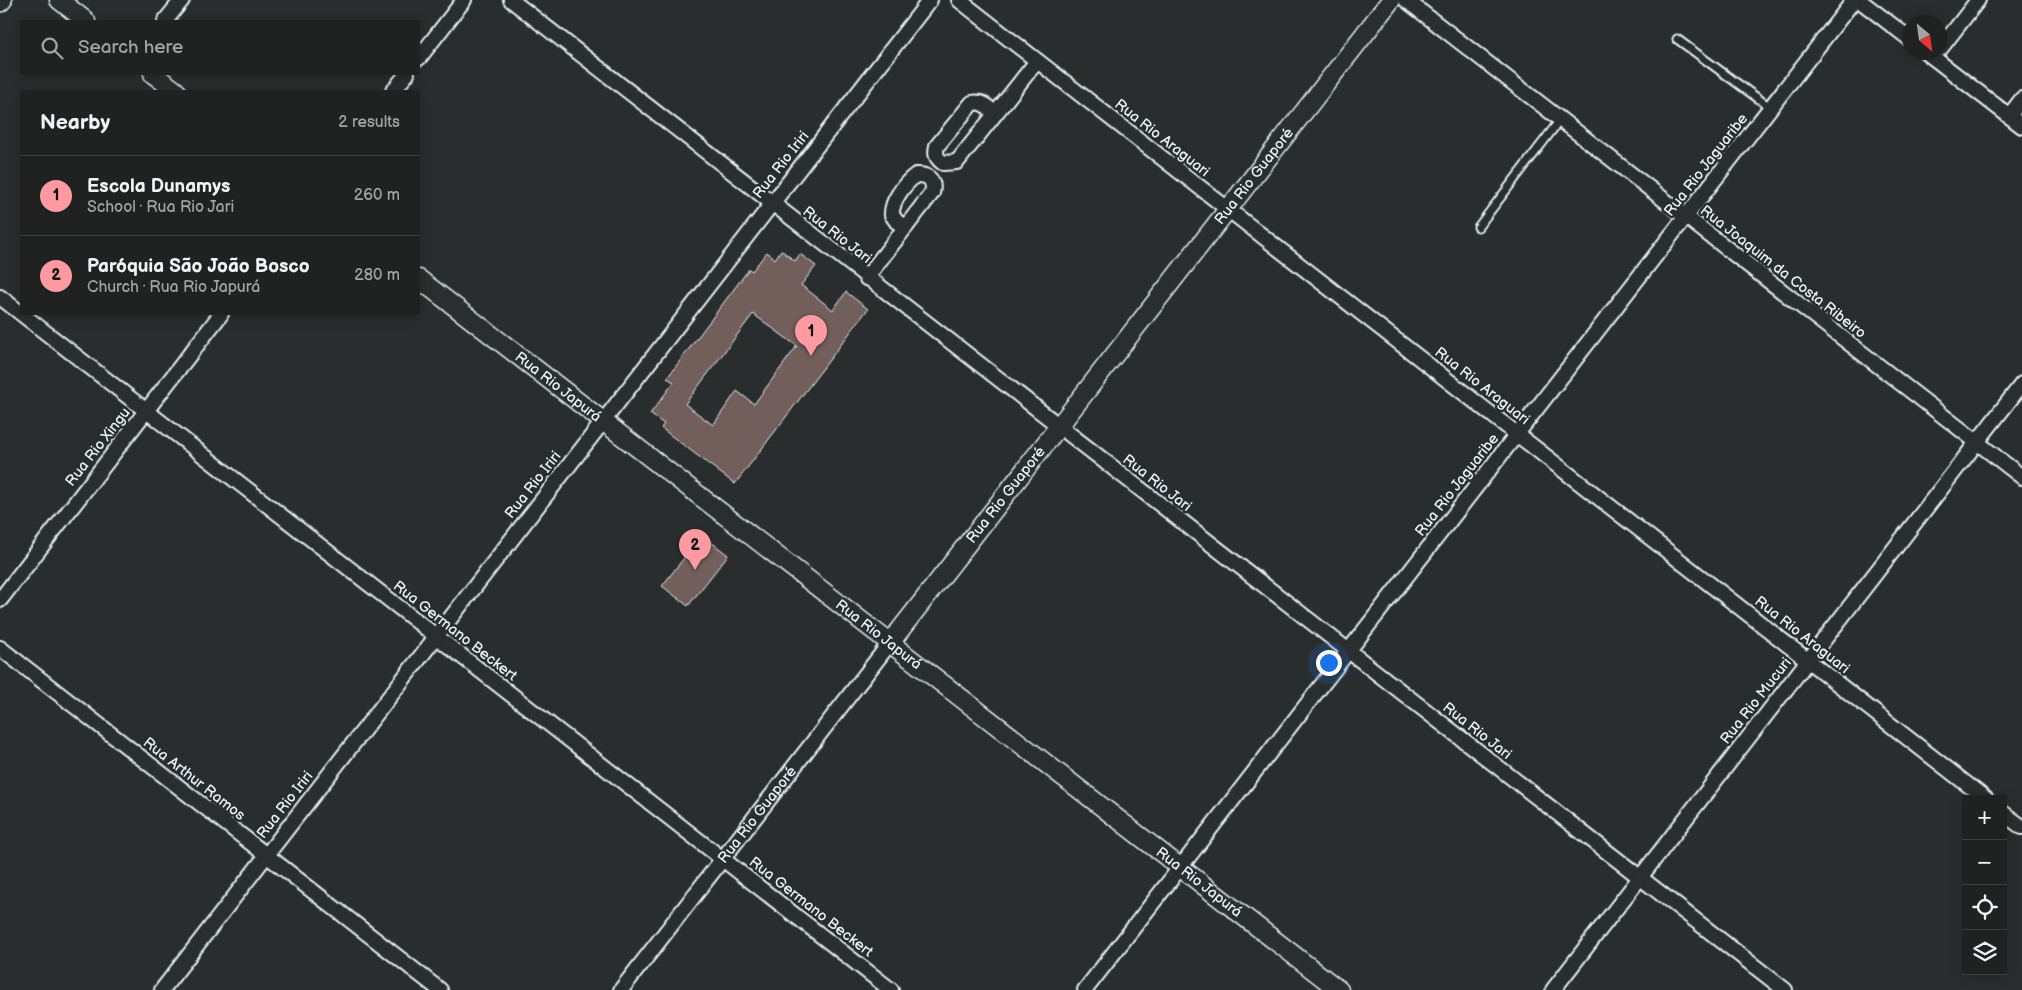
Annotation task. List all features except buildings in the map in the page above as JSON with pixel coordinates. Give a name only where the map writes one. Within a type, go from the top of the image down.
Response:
[{"type":"street","points":[[59,0],[85,20]]},
{"type":"street","points":[[166,20],[182,0]]},
{"type":"street","points":[[420,57],[464,0]]},
{"type":"street","name":"Rua Rio Jari","points":[[511,0],[866,278],[1785,990]]},
{"type":"street","name":"Rua Rio Iriri","points":[[162,990],[930,0]]},
{"type":"street","name":"Rua Rio Araguari","points":[[959,0],[1981,795]]},
{"type":"street","name":"Rua Rio Guaporé","points":[[621,990],[1391,0]]},
{"type":"street","name":"Rua Joaquim da Costa Ribeiro","points":[[1406,0],[2022,478]]},
{"type":"street","name":"Rua Rio Jaguaribe","points":[[1086,990],[1854,0]]},
{"type":"street","points":[[1859,0],[1902,33]]},
{"type":"street","points":[[1947,37],[1978,0]]},
{"type":"street","points":[[1942,60],[2022,126]]},
{"type":"street","points":[[994,114],[985,104],[979,102],[972,104],[937,146],[935,154],[938,159],[943,163],[957,162],[1037,61]]},
{"type":"street","points":[[154,75],[175,90]]},
{"type":"street","points":[[394,90],[406,75]]},
{"type":"street","points":[[2009,116],[2022,99]]},
{"type":"street","points":[[866,278],[906,227]]},
{"type":"street","name":"Rua Rio Japurá","points":[[420,280],[1339,990]]},
{"type":"street","name":"Rua Germano Beckert","points":[[0,297],[20,313]]},
{"type":"street","name":"Rua Germano Beckert","points":[[23,315],[891,990]]},
{"type":"street","name":"Rua Rio Xingu","points":[[0,600],[220,315]]},
{"type":"street","name":"Rua Rio Mucuri","points":[[1553,990],[2022,384]]},
{"type":"street","name":"Rua Arthur Ramos","points":[[0,648],[440,990]]},
{"type":"street","points":[[2007,815],[2022,827]]},
{"type":"lane","points":[[1677,39],[1771,108]]},
{"type":"lane","points":[[1478,227],[1560,120]]},
{"type":"place","name":"Escola Dunamys","points":[[811,356]]},
{"type":"place","name":"Paróquia São João Bosco","points":[[695,570]]}]
